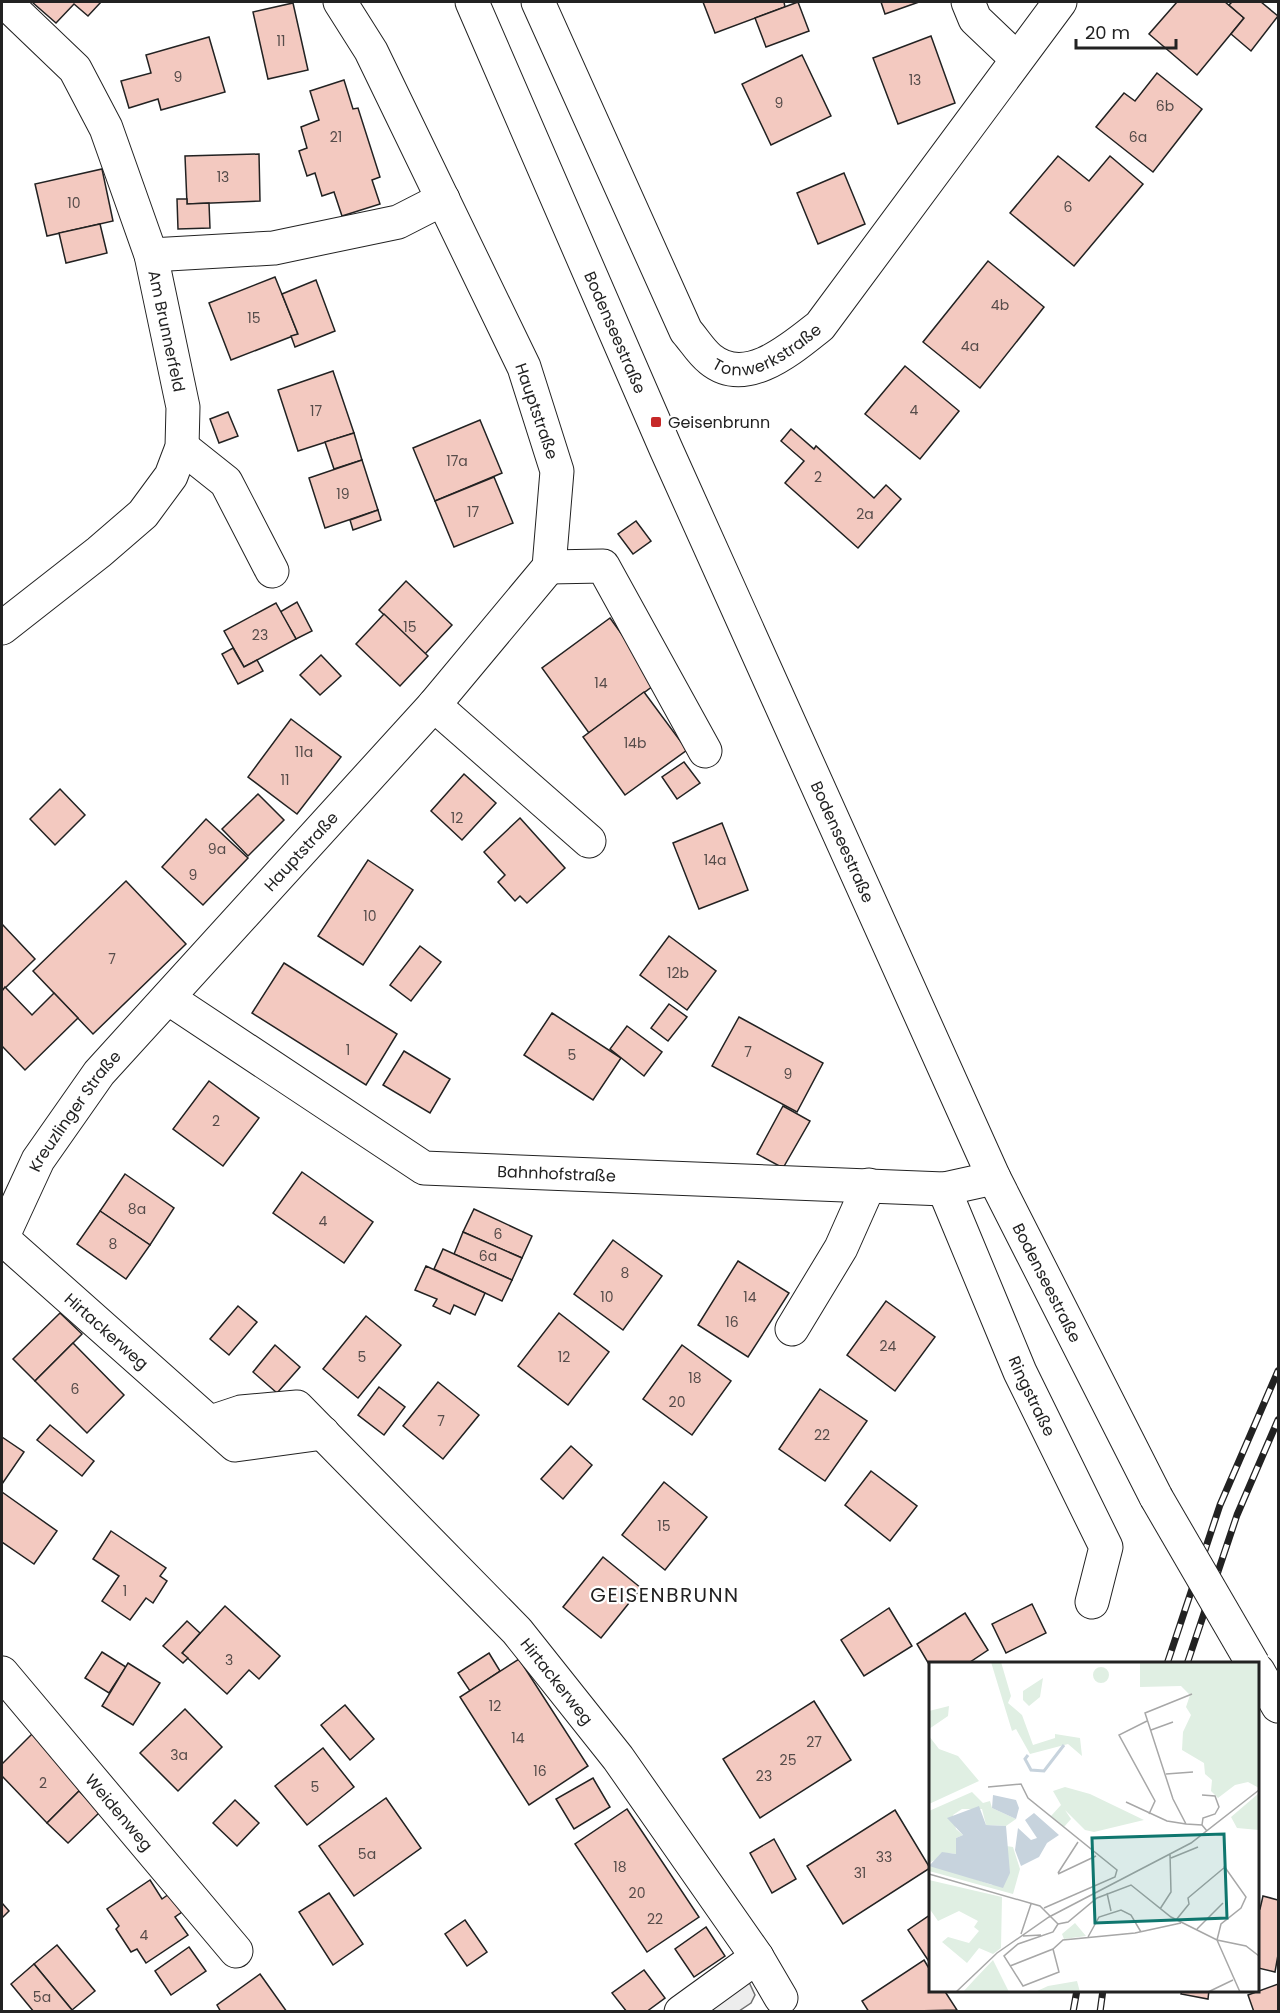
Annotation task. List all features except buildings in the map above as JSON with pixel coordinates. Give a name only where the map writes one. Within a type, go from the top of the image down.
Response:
[{"type":"street","name":"Am Brunnerfeld","points":[[2,628],[99,552],[143,514],[171,476],[182,447],[183,407],[151,255],[106,128],[75,69],[5,2]]},
{"type":"street","name":"Hauptstraße","points":[[168,998],[434,705],[549,567],[557,471],[524,367],[371,51],[340,2]]},
{"type":"street","name":"Bodenseestraße","points":[[472,2],[666,449],[994,1178],[1156,1497],[1252,1662]]},
{"type":"street","name":"Tonwerkstraße","points":[[538,2],[686,331],[710,359],[728,370],[746,369],[781,356],[820,326],[1016,58],[1060,2]]},
{"type":"street","points":[[968,2],[975,19],[1016,58]]},
{"type":"street","points":[[151,255],[274,248],[398,222],[443,200]]},
{"type":"street","points":[[182,447],[226,482],[272,571]]},
{"type":"street","points":[[549,567],[603,566],[705,751]]},
{"type":"street","points":[[434,705],[589,841]]},
{"type":"street","name":"Bahnhofstraße","points":[[168,998],[424,1168],[944,1188],[994,1178]]},
{"type":"street","name":"Kreuzlinger Straße","points":[[2,1238],[38,1160],[99,1073],[168,998]]},
{"type":"street","points":[[792,1329],[841,1248],[869,1185]]},
{"type":"street","name":"Ringstraße","points":[[944,1188],[1020,1372],[1106,1547],[1092,1602]]},
{"type":"street","name":"Hirtackerweg","points":[[2,1238],[235,1444],[323,1433],[518,1631],[618,1758],[757,1957],[778,1999]]},
{"type":"street","name":"Weidenweg","points":[[2,1673],[236,1951]]},
{"type":"street","points":[[1259,1674],[1277,1704]]},
{"type":"street","points":[[681,2012],[757,1957]]},
{"type":"shaded area","points":[[748,1980],[755,1995],[751,2003],[739,2011],[690,2012]]},
{"type":"railway","points":[[1168,1662],[1220,1505],[1278,1371]]},
{"type":"railway","points":[[1188,1662],[1237,1515],[1278,1420]]},
{"type":"railway","points":[[1073,2012],[1077,1992]]},
{"type":"railway","points":[[1100,2012],[1103,1992]]},
{"type":"place","name":"Geisenbrunn","points":[[656,422]]},
{"type":"district","name":"GEISENBRUNN","points":[[665,1595]]}]
